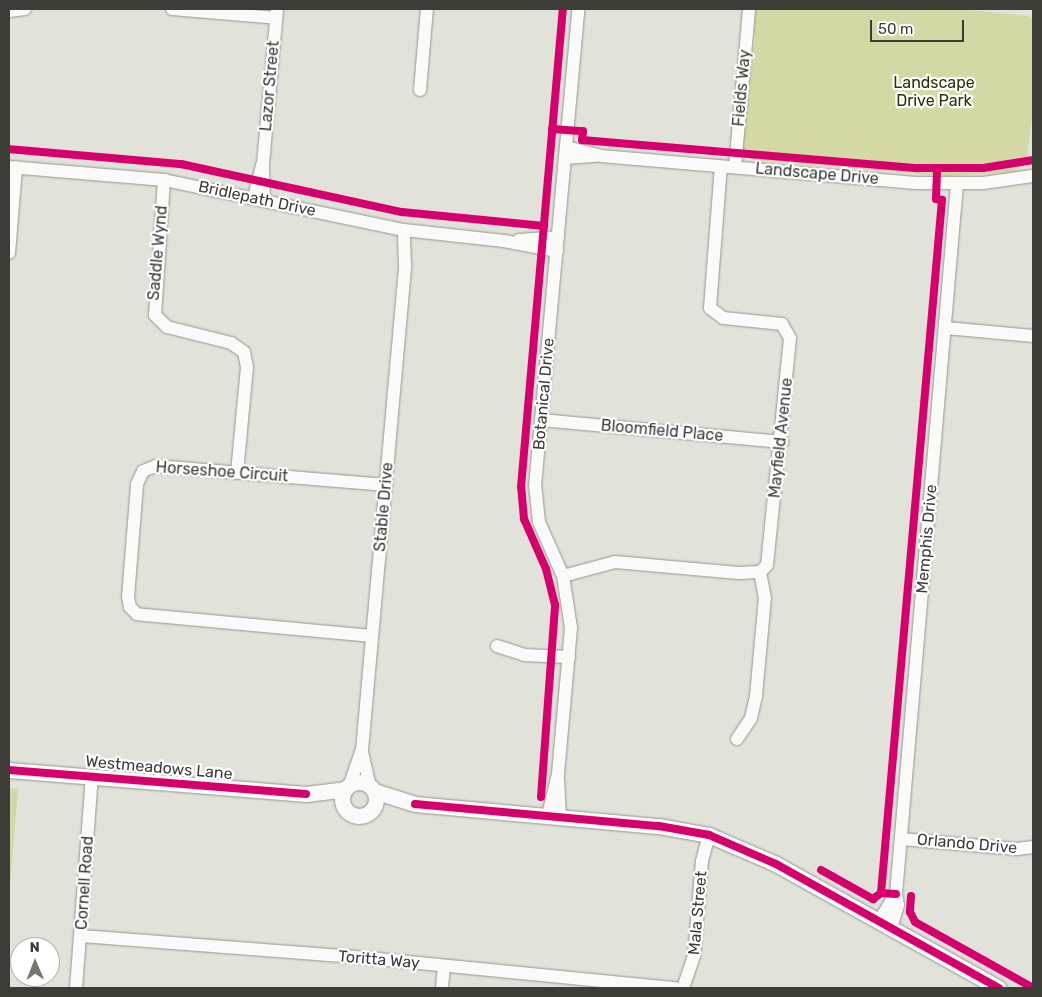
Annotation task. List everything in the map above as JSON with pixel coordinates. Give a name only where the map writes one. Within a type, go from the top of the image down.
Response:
[{"type":"street","points":[[9,11],[24,9]]},
{"type":"street","points":[[172,9],[276,13]]},
{"type":"street","points":[[420,90],[427,9]]},
{"type":"street","name":"Botanical Drive","points":[[554,816],[571,628],[563,576],[539,522],[535,504],[578,9]]},
{"type":"street","name":"Fields Way","points":[[735,167],[749,9]]},
{"type":"street","name":"Lazor Street","points":[[259,198],[276,13]]},
{"type":"street","name":"Landscape Drive","points":[[565,153],[916,183],[983,184],[1033,176]]},
{"type":"street","name":"Mayfield Avenue","points":[[721,166],[710,308],[723,318],[782,324],[790,333],[782,442],[769,557],[760,572]]},
{"type":"street","points":[[9,253],[12,167]]},
{"type":"street","name":"Bridlepath Drive","points":[[12,167],[164,180],[259,198],[409,231],[504,240],[557,251]]},
{"type":"street","name":"Saddle Wynd","points":[[164,180],[155,315],[168,327],[231,343],[244,352],[247,367],[237,472]]},
{"type":"street","name":"Memphis Drive","points":[[885,924],[896,894],[957,184]]},
{"type":"street","name":"Stable Drive","points":[[347,786],[362,750],[409,231]]},
{"type":"street","name":"Bridlepath Drive","points":[[504,240],[558,237]]},
{"type":"street","points":[[946,328],[1033,336]]},
{"type":"street","name":"Bloomfield Place","points":[[541,420],[782,442]]},
{"type":"street","name":"Horseshoe Circuit","points":[[372,636],[146,616],[133,610],[128,597],[137,484],[143,471],[156,466],[386,485]]},
{"type":"street","points":[[563,576],[615,562],[739,573],[760,572],[765,598],[756,696],[751,718],[737,739]]},
{"type":"street","points":[[497,646],[524,655],[569,657]]},
{"type":"street","name":"Stable Drive","points":[[362,750],[372,788]]},
{"type":"street","name":"Westmeadows Lane","points":[[9,770],[306,794],[343,807]]},
{"type":"street","name":"Cornell Road","points":[[76,988],[92,777]]},
{"type":"street","points":[[415,804],[361,782],[347,786],[341,798],[343,807],[356,816],[372,811],[415,804],[660,826],[709,835],[752,852],[999,988]]},
{"type":"street","name":"Westmeadows Lane","points":[[306,794],[347,786]]},
{"type":"street","points":[[372,788],[376,801],[372,811]]},
{"type":"street","name":"Mala Street","points":[[683,988],[694,956],[702,861],[709,835]]},
{"type":"street","name":"Orlando Drive","points":[[901,839],[1017,849],[1033,847]]},
{"type":"street","name":"Toritta Way","points":[[81,936],[444,966],[676,988]]},
{"type":"street","points":[[442,988],[444,966]]},
{"type":"green space","name":"Landscape Drive Park","points":[[754,9],[960,9],[1033,18],[1033,109],[1026,163],[1012,172],[945,176],[752,160],[742,148],[755,36],[752,30]]},
{"type":"green space","points":[[9,788],[18,789],[9,898]]},
{"type":"cycle path","points":[[541,797],[555,605],[546,569],[524,519],[521,487],[563,9]]},
{"type":"cycle path","points":[[552,129],[583,131],[582,140],[918,168],[983,168],[1033,160]]},
{"type":"cycle path","points":[[9,149],[181,164],[402,212],[544,226]]},
{"type":"cycle path","points":[[881,893],[942,200],[936,199],[937,169]]},
{"type":"cycle path","points":[[9,770],[306,794]]},
{"type":"cycle path","points":[[415,804],[659,826],[709,835],[776,864],[999,988]]},
{"type":"cycle path","points":[[821,870],[873,899],[881,893],[896,894]]},
{"type":"cycle path","points":[[911,896],[910,912],[915,922],[1033,988]]}]
